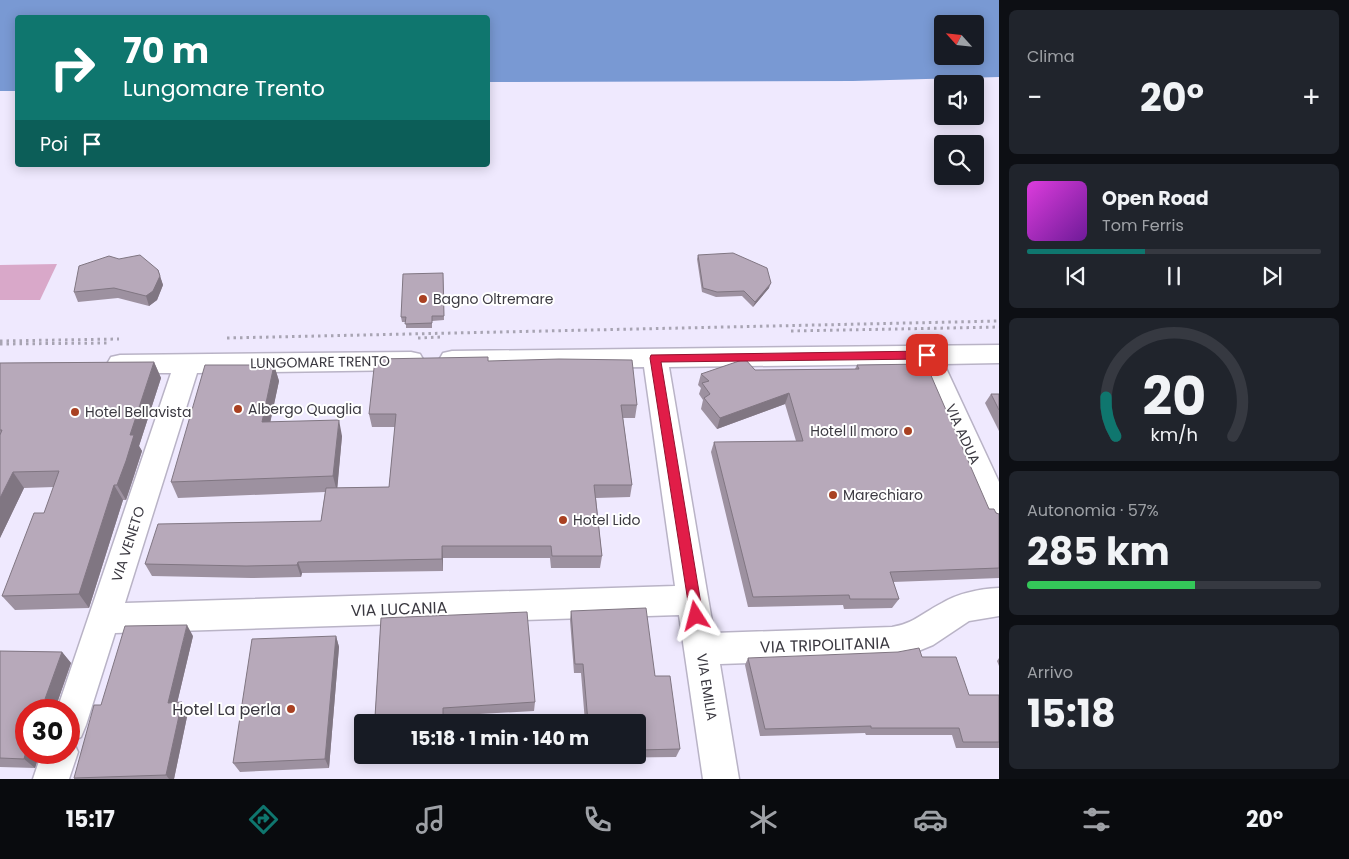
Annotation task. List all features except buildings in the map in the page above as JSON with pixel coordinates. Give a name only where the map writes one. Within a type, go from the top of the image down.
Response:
[{"type":"street","name":"LUNGOMARE TRENTO","points":[[95,364],[999,354]]},
{"type":"street","name":"VIA ADUA","points":[[927,355],[999,513]]},
{"type":"street","name":"VIA EMILIA","points":[[655,358],[721,779]]},
{"type":"street","name":"VIA VENETO","points":[[78,699],[187,363]]},
{"type":"street","name":"VIA LUCANIA","points":[[104,618],[694,600]]},
{"type":"street","name":"VIA TRIPOLITANIA","points":[[701,649],[893,643],[932,629],[951,615],[971,606],[999,602]]},
{"type":"street","points":[[51,779],[56,764]]},
{"type":"path","points":[[220,338],[999,321]]},
{"type":"path","points":[[0,341],[124,339]]},
{"type":"shaded area","points":[[57,264],[40,300],[0,300],[0,265]]},
{"type":"water","points":[[0,0],[999,0],[999,77],[984,77],[984,75],[934,75],[934,79],[853,81],[490,82],[490,15],[15,15],[15,91],[0,91]]},
{"type":"place","name":"Bagno Oltremare","points":[[423,299]]},
{"type":"place","name":"Albergo Quaglia","points":[[238,409]]},
{"type":"place","name":"Hotel Bellavista","points":[[75,412]]},
{"type":"place","name":"Hotel Il moro","points":[[908,431]]},
{"type":"place","name":"Marechiaro","points":[[833,495]]},
{"type":"place","name":"Hotel Lido","points":[[563,520]]},
{"type":"place","name":"Hotel La perla","points":[[291,709]]},
{"type":"route","points":[[696,616],[655,358],[927,355]]}]
